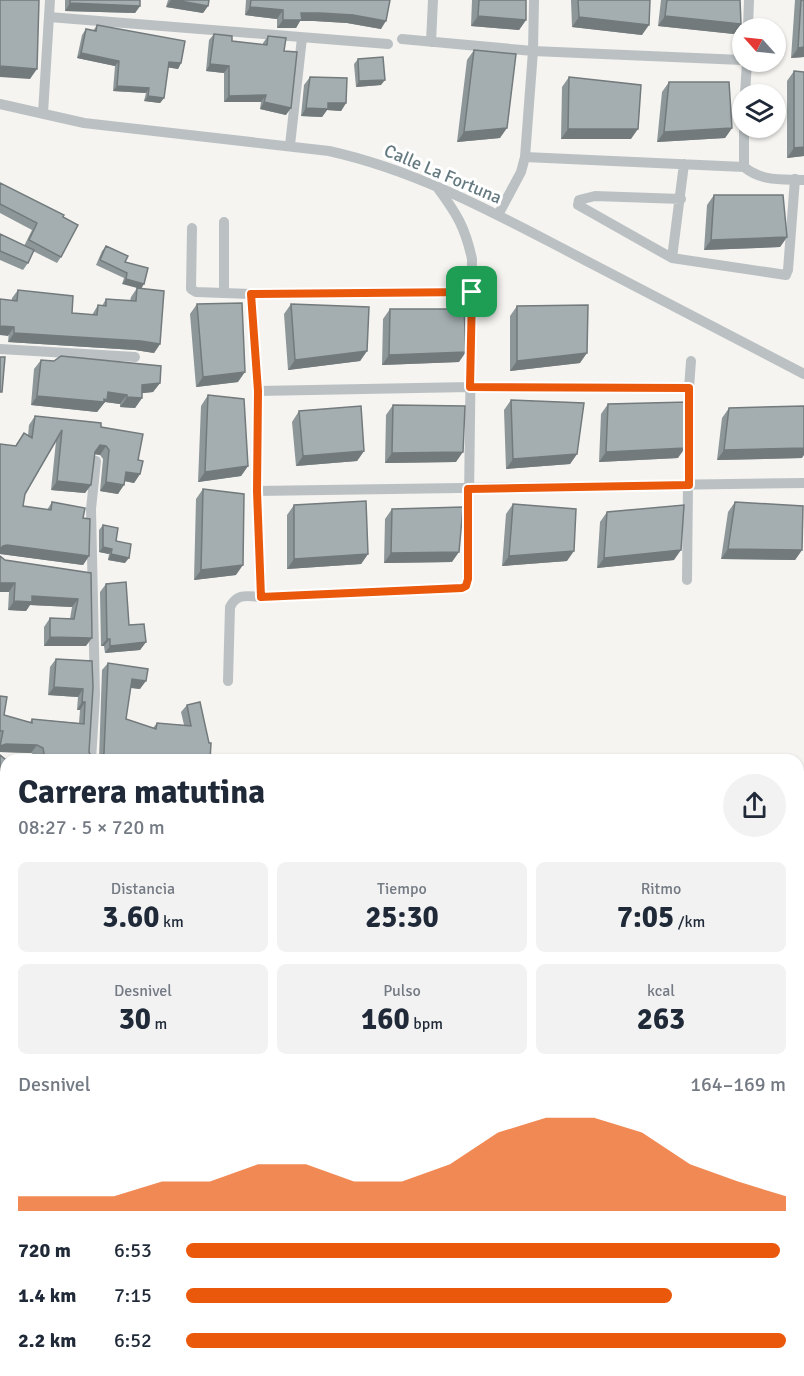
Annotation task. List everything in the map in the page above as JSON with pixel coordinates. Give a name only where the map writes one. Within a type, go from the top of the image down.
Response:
[{"type":"street","points":[[43,113],[50,0]]},
{"type":"street","points":[[431,42],[433,0]]},
{"type":"street","points":[[498,215],[521,172],[525,157],[533,51],[534,0]]},
{"type":"street","points":[[748,18],[749,0]]},
{"type":"street","points":[[49,17],[388,44]]},
{"type":"street","points":[[290,146],[302,38]]},
{"type":"street","points":[[402,39],[533,51],[732,60]]},
{"type":"street","name":"Calle La Fortuna","points":[[0,104],[84,123],[290,146],[362,158],[403,171],[498,215],[804,374]]},
{"type":"street","points":[[744,138],[744,167]]},
{"type":"street","points":[[525,157],[744,167],[754,175],[767,179],[800,180],[786,275],[672,258],[578,205],[579,200],[595,196],[681,199]]},
{"type":"street","points":[[672,258],[684,164]]},
{"type":"street","points":[[228,681],[230,607],[240,596],[261,597],[466,586],[468,579],[472,259],[467,235],[457,214],[435,184]]},
{"type":"street","points":[[224,222],[224,293]]},
{"type":"street","points":[[192,228],[191,289],[200,292],[251,294],[472,292]]},
{"type":"street","points":[[251,294],[258,391],[257,491],[261,597]]},
{"type":"street","points":[[0,350],[135,357]]},
{"type":"street","points":[[687,580],[691,361]]},
{"type":"street","points":[[258,391],[470,387],[689,388]]},
{"type":"street","points":[[91,754],[95,695],[87,573],[96,461]]},
{"type":"street","points":[[257,491],[804,483]]},
{"type":"building","points":[[0,0],[39,0],[37,69],[0,66]]},
{"type":"building","points":[[70,0],[140,0],[140,6],[70,3]]},
{"type":"building","points":[[175,0],[209,0],[208,6]]},
{"type":"building","points":[[251,0],[390,0],[386,21],[353,15],[320,13],[301,13],[302,20],[283,20],[283,10],[250,7]]},
{"type":"building","points":[[479,0],[526,0],[526,20],[478,16]]},
{"type":"building","points":[[578,0],[650,0],[649,25],[579,17]]},
{"type":"building","points":[[667,0],[740,0],[741,18],[732,18],[732,23],[665,16]]},
{"type":"building","points":[[801,0],[804,0],[804,47],[798,48]]},
{"type":"building","points":[[97,25],[185,41],[181,63],[169,62],[164,98],[148,96],[149,88],[117,86],[119,61],[81,53],[86,29],[96,31]]},
{"type":"building","points":[[214,34],[232,36],[232,41],[267,45],[268,36],[286,38],[284,51],[297,52],[291,108],[264,102],[266,95],[229,96],[229,66],[210,64]]},
{"type":"building","points":[[474,50],[516,54],[507,128],[464,132]]},
{"type":"building","points":[[383,57],[385,80],[359,81],[358,59]]},
{"type":"building","points":[[794,71],[804,72],[804,147],[794,148]]},
{"type":"building","points":[[310,77],[347,78],[346,103],[328,103],[328,109],[306,108]]},
{"type":"building","points":[[569,77],[641,85],[638,129],[568,129]]},
{"type":"building","points":[[669,82],[729,82],[732,128],[664,132]]},
{"type":"building","points":[[0,183],[64,215],[63,217],[78,225],[61,257],[29,240],[37,223],[0,204]]},
{"type":"building","points":[[714,195],[783,195],[787,237],[711,240]]},
{"type":"building","points":[[0,234],[34,250],[28,263],[0,251]]},
{"type":"building","points":[[106,246],[128,256],[125,262],[148,268],[144,284],[126,279],[127,273],[100,260]]},
{"type":"building","points":[[137,288],[164,291],[160,344],[14,333],[14,327],[0,326],[0,299],[17,301],[18,290],[73,296],[72,313],[97,315],[98,305],[106,306],[106,299],[136,301]]},
{"type":"building","points":[[242,303],[245,372],[203,377],[197,304]]},
{"type":"building","points":[[291,304],[369,307],[367,351],[295,360]]},
{"type":"building","points":[[588,305],[587,353],[517,361],[517,306]]},
{"type":"building","points":[[390,309],[464,309],[466,352],[389,355]]},
{"type":"building","points":[[61,356],[161,366],[160,383],[142,385],[142,398],[108,392],[107,400],[104,399],[104,402],[37,396],[41,360],[54,361]]},
{"type":"building","points":[[0,357],[5,357],[2,392],[0,392]]},
{"type":"building","points":[[208,395],[244,399],[248,466],[205,472]]},
{"type":"building","points":[[511,400],[584,403],[577,454],[513,459]]},
{"type":"building","points":[[688,402],[685,448],[606,452],[608,404]]},
{"type":"building","points":[[393,405],[465,406],[463,452],[392,453]]},
{"type":"building","points":[[361,406],[364,451],[303,456],[299,411]]},
{"type":"building","points":[[804,406],[804,448],[724,450],[729,408]]},
{"type":"building","points":[[35,416],[101,423],[101,427],[143,434],[138,460],[143,461],[140,474],[126,472],[124,485],[106,482],[109,450],[106,446],[100,445],[95,452],[91,485],[57,481],[62,430],[25,494],[23,506],[51,510],[52,502],[85,508],[83,518],[90,519],[89,556],[7,545],[0,549],[0,444],[16,446],[24,433],[32,438]]},
{"type":"building","points":[[203,489],[244,494],[243,565],[201,570]]},
{"type":"building","points":[[366,501],[368,554],[294,559],[294,505]]},
{"type":"building","points":[[735,502],[803,506],[802,550],[728,549]]},
{"type":"building","points":[[513,504],[576,509],[574,551],[509,556]]},
{"type":"building","points":[[684,505],[681,550],[604,558],[607,512]]},
{"type":"building","points":[[463,507],[459,552],[391,553],[392,509]]},
{"type":"building","points":[[103,525],[118,528],[116,541],[131,544],[129,558],[111,554],[112,549],[103,547]]},
{"type":"building","points":[[0,556],[5,560],[91,573],[92,638],[50,637],[50,618],[74,619],[78,599],[32,596],[32,602],[14,601],[15,583],[0,583]]},
{"type":"building","points":[[126,582],[129,625],[144,624],[146,642],[110,646],[110,639],[107,639],[106,584]]},
{"type":"building","points":[[56,659],[92,661],[93,687],[90,754],[43,754],[43,748],[37,745],[6,744],[0,746],[3,731],[0,731],[0,696],[7,697],[4,715],[32,723],[32,719],[84,724],[83,689],[54,687]]},
{"type":"building","points":[[108,663],[148,669],[146,681],[132,679],[126,719],[156,729],[157,723],[191,726],[187,705],[200,702],[209,743],[211,743],[210,754],[104,754]]},
{"type":"route","points":[[472,292],[470,387],[689,388],[689,485],[468,489],[468,579],[466,586],[261,597],[257,491],[258,391],[251,294],[472,292]]}]
